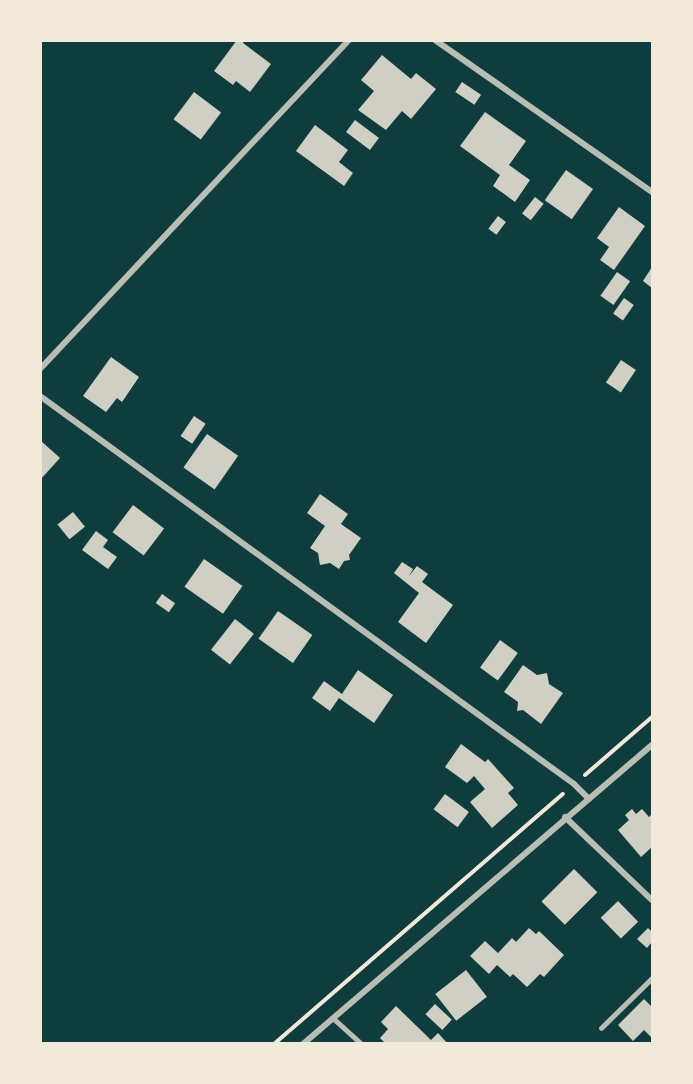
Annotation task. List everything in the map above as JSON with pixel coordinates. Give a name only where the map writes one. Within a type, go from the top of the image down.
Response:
[{"type":"street","points":[[40,369],[349,40]]},
{"type":"street","points":[[435,40],[652,192]]},
{"type":"street","points":[[40,396],[574,784],[589,799]]},
{"type":"street","points":[[303,1044],[652,744]]},
{"type":"street","points":[[565,817],[652,900]]},
{"type":"lane","points":[[601,1028],[652,978]]},
{"type":"lane","points":[[333,1018],[362,1044]]},
{"type":"path","points":[[274,1044],[652,717]]},
{"type":"building","points":[[237,40],[245,40],[243,43],[271,64],[250,92],[236,81],[233,85],[214,71]]},
{"type":"building","points":[[382,55],[411,79],[416,73],[436,89],[411,119],[402,111],[386,130],[358,110],[374,91],[361,80]]},
{"type":"building","points":[[462,82],[481,95],[474,105],[455,92]]},
{"type":"building","points":[[194,92],[221,112],[201,140],[174,119]]},
{"type":"building","points":[[485,112],[526,141],[509,165],[530,180],[515,202],[493,186],[500,175],[460,146]]},
{"type":"building","points":[[355,120],[379,138],[370,150],[346,132]]},
{"type":"building","points":[[315,125],[348,150],[339,162],[353,173],[344,186],[296,151]]},
{"type":"building","points":[[566,170],[593,189],[572,219],[545,200]]},
{"type":"building","points":[[535,197],[544,204],[531,220],[522,214]]},
{"type":"building","points":[[619,207],[645,226],[614,270],[600,260],[609,247],[597,238]]},
{"type":"building","points":[[498,216],[506,222],[496,235],[488,229]]},
{"type":"building","points":[[652,267],[652,288],[643,281]]},
{"type":"building","points":[[617,272],[630,281],[613,305],[600,296]]},
{"type":"building","points":[[624,298],[634,305],[623,320],[613,314]]},
{"type":"building","points":[[111,357],[139,377],[122,402],[117,398],[106,412],[83,396]]},
{"type":"building","points":[[621,360],[636,370],[621,392],[606,382]]},
{"type":"building","points":[[194,416],[206,424],[192,444],[181,436]]},
{"type":"building","points":[[207,434],[238,456],[215,489],[183,468]]},
{"type":"building","points":[[40,440],[60,458],[40,480]]},
{"type":"building","points":[[320,494],[348,514],[341,524],[361,538],[349,555],[350,560],[344,561],[339,569],[330,563],[320,565],[318,553],[310,548],[325,526],[307,513]]},
{"type":"building","points":[[133,505],[164,528],[144,556],[113,532]]},
{"type":"building","points":[[73,512],[85,527],[69,539],[57,525]]},
{"type":"building","points":[[96,531],[108,540],[103,547],[117,557],[108,569],[82,550]]},
{"type":"building","points":[[204,559],[243,586],[223,614],[184,587]]},
{"type":"building","points":[[402,562],[413,569],[409,576],[417,566],[428,574],[422,582],[453,605],[426,643],[398,622],[419,593],[394,573]]},
{"type":"building","points":[[162,594],[175,603],[169,612],[156,603]]},
{"type":"building","points":[[278,611],[312,635],[293,663],[258,639]]},
{"type":"building","points":[[235,619],[254,634],[230,665],[211,650]]},
{"type":"building","points":[[500,640],[518,653],[498,680],[480,668]]},
{"type":"building","points":[[523,665],[537,675],[547,673],[549,684],[563,693],[541,724],[523,710],[517,711],[518,702],[504,692]]},
{"type":"building","points":[[358,670],[393,695],[374,723],[339,698],[330,711],[312,698],[324,681],[342,694]]},
{"type":"building","points":[[461,744],[485,762],[488,759],[514,788],[508,793],[518,805],[492,828],[470,802],[485,789],[474,776],[467,783],[445,767]]},
{"type":"building","points":[[445,794],[469,812],[458,827],[434,809]]},
{"type":"building","points":[[632,809],[636,814],[642,809],[649,817],[652,814],[652,847],[641,857],[618,830],[629,820],[625,815]]},
{"type":"building","points":[[574,869],[597,892],[565,925],[541,902]]},
{"type":"building","points":[[618,901],[638,922],[621,939],[601,918]]},
{"type":"building","points":[[529,928],[536,934],[539,931],[564,955],[544,977],[540,974],[527,987],[513,974],[510,977],[497,965],[489,974],[470,956],[485,941],[498,953],[512,938],[516,942]]},
{"type":"building","points":[[648,928],[652,932],[652,942],[647,948],[637,939]]},
{"type":"building","points":[[466,970],[487,997],[456,1021],[435,994]]},
{"type":"building","points":[[644,999],[652,1007],[652,1038],[644,1030],[633,1041],[618,1025]]},
{"type":"building","points":[[435,1004],[452,1020],[442,1030],[425,1014]]},
{"type":"building","points":[[396,1006],[431,1040],[438,1033],[448,1044],[386,1044],[380,1038],[388,1029],[381,1022]]}]
